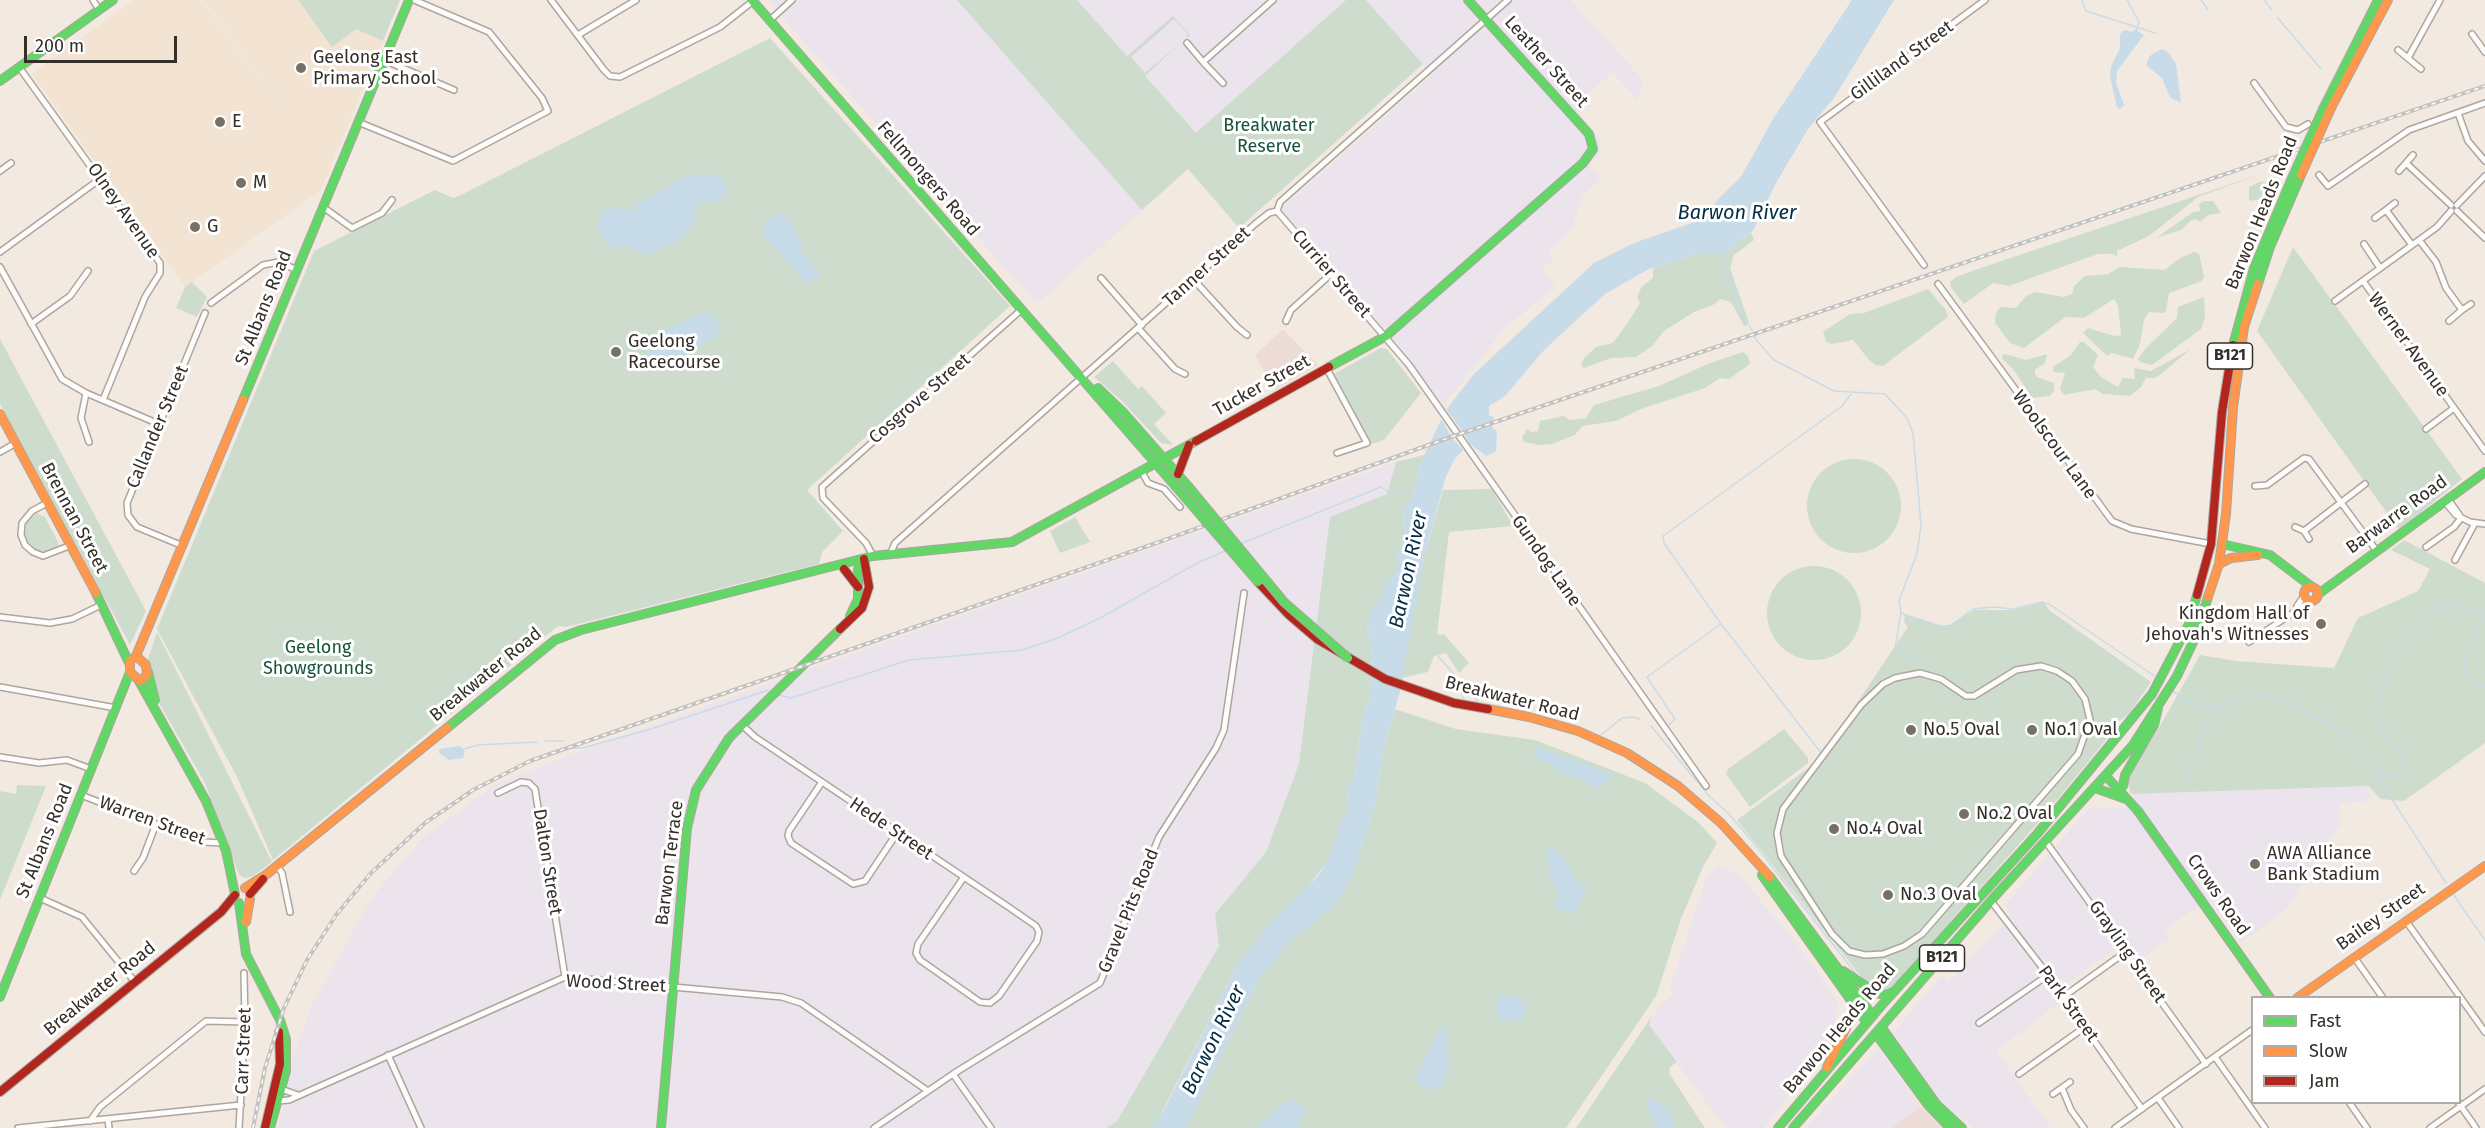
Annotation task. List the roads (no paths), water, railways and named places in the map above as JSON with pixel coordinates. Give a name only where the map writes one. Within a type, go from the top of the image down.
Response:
[{"type":"main road","points":[[0,81],[113,0]]},
{"type":"main road","name":"St Albans Road","points":[[0,997],[130,668],[183,546],[409,0]]},
{"type":"main road","name":"Leather Street","points":[[1468,0],[1589,134],[1593,149]]},
{"type":"main road","name":"Barwon Heads Road","points":[[1778,1128],[1893,992],[2029,842],[2096,763],[2151,694],[2167,667],[2189,624],[2211,544],[2222,412],[2232,345],[2254,268],[2378,0]]},
{"type":"main road","name":"Barwon Heads Road","points":[[2328,107],[2388,0]]},
{"type":"main road","name":"Fellmongers Road","points":[[753,1],[1021,310],[1160,461]]},
{"type":"main road","name":"Tucker Street","points":[[808,574],[830,569],[844,569],[867,560],[893,555],[1012,542],[1142,472],[1386,336],[1583,163],[1593,149]]},
{"type":"main road","name":"Barwon Heads Road","points":[[1793,1128],[2137,740],[2177,676],[2195,638],[2222,546],[2232,408],[2244,327],[2266,258],[2297,176]]},
{"type":"main road","name":"Brennan Street","points":[[0,414],[118,637],[130,668],[138,681]]},
{"type":"main road","points":[[1178,474],[1189,445]]},
{"type":"main road","name":"Breakwater Road","points":[[1160,461],[1178,474],[1284,602],[1348,658]]},
{"type":"main road","name":"Breakwater Road","points":[[1160,461],[1184,496],[1281,607],[1317,639],[1385,678],[1427,695],[1466,706],[1546,721],[1611,745],[1678,786],[1721,823],[1779,888],[1879,1031],[1934,1101],[1962,1128]]},
{"type":"main road","name":"Barwarre Road","points":[[2310,593],[2329,585],[2485,472]]},
{"type":"main road","points":[[2211,544],[2264,553],[2292,570],[2310,593]]},
{"type":"main road","points":[[2222,546],[2279,561]]},
{"type":"main road","points":[[2218,564],[2229,558],[2258,555]]},
{"type":"main road","points":[[830,569],[867,560]]},
{"type":"main road","name":"Barwon Terrace","points":[[844,624],[859,596],[867,560]]},
{"type":"main road","name":"Barwon Terrace","points":[[661,1128],[687,828],[696,790],[710,764],[741,725],[860,611],[866,601],[869,585],[867,560]]},
{"type":"main road","points":[[844,569],[855,580],[859,596]]},
{"type":"main road","name":"Breakwater Road","points":[[247,892],[555,640],[581,630],[808,574]]},
{"type":"main road","name":"St Albans Road","points":[[120,697],[129,685],[146,676],[145,654],[148,628]]},
{"type":"main road","name":"Brennan Street","points":[[118,637],[135,656],[141,658],[147,667]]},
{"type":"main road","points":[[147,667],[161,717]]},
{"type":"main road","points":[[138,681],[161,717],[206,801],[229,864],[243,943],[250,964],[272,1007],[281,1046],[270,1128]]},
{"type":"main road","points":[[2122,786],[2125,775],[2154,725],[2160,704]]},
{"type":"main road","points":[[2096,763],[2108,774]]},
{"type":"main road","name":"Crows Road","points":[[2108,774],[2122,786],[2269,996]]},
{"type":"main road","name":"Crows Road","points":[[2108,774],[2138,811]]},
{"type":"main road","points":[[2095,788],[2126,799]]},
{"type":"main road","name":"Breakwater Road","points":[[1745,850],[1856,1008],[1870,1019]]},
{"type":"main road","points":[[229,864],[247,892],[245,929],[250,964]]},
{"type":"main road","name":"Bailey Street","points":[[2300,996],[2485,866]]},
{"type":"main road","points":[[237,899],[240,889],[247,892]]},
{"type":"main road","points":[[237,899],[245,903],[247,892]]},
{"type":"main road","name":"Breakwater Road","points":[[0,1092],[237,899]]},
{"type":"main road","points":[[1835,966],[1876,993],[1886,995],[1893,992]]},
{"type":"main road","name":"B121","points":[[1822,1075],[1856,1008]]},
{"type":"main road","name":"Breakwater Road","points":[[1879,1031],[1928,1105],[1950,1128]]},
{"type":"main road","points":[[265,1128],[276,1094]]},
{"type":"street","points":[[93,0],[99,10]]},
{"type":"street","points":[[358,122],[453,160],[548,111],[542,98],[489,32],[414,0]]},
{"type":"street","points":[[551,0],[607,73],[620,77],[720,27],[753,1]]},
{"type":"street","points":[[578,35],[636,0]]},
{"type":"street","points":[[769,21],[792,0]]},
{"type":"street","points":[[1203,62],[1273,0]]},
{"type":"street","name":"Tanner Street","points":[[893,555],[904,536],[1264,216],[1277,211],[1280,202],[1508,0]]},
{"type":"street","name":"Gilliland Street","points":[[1924,265],[1820,122],[1985,0]]},
{"type":"street","points":[[2408,58],[2440,0]]},
{"type":"street","points":[[2472,34],[2485,52]]},
{"type":"street","points":[[1187,43],[1222,84]]},
{"type":"street","points":[[2398,50],[2421,69]]},
{"type":"street","points":[[384,60],[454,90]]},
{"type":"street","name":"Olney Avenue","points":[[19,67],[161,266],[160,273],[145,297],[103,400]]},
{"type":"street","points":[[2254,83],[2286,127],[2298,130],[2308,124]]},
{"type":"street","points":[[2319,175],[2326,188],[2405,133],[2485,103]]},
{"type":"street","points":[[2458,113],[2468,141],[2485,161]]},
{"type":"street","points":[[2399,171],[2413,155]]},
{"type":"street","points":[[2406,163],[2485,238]]},
{"type":"street","points":[[0,171],[11,164]]},
{"type":"street","points":[[2335,301],[2419,240],[2485,176]]},
{"type":"street","points":[[0,252],[100,179]]},
{"type":"street","points":[[323,207],[352,228],[382,213],[392,200]]},
{"type":"street","points":[[2375,218],[2395,203]]},
{"type":"street","points":[[2386,210],[2412,245]]},
{"type":"street","name":"Currier Street","points":[[1277,211],[1386,336]]},
{"type":"street","points":[[2419,240],[2436,262],[2446,288],[2462,310]]},
{"type":"street","points":[[2364,244],[2380,268]]},
{"type":"street","points":[[211,303],[262,266],[279,262],[297,270]]},
{"type":"street","points":[[0,267],[62,380],[86,393],[159,424]]},
{"type":"street","points":[[31,324],[70,296],[87,271]]},
{"type":"street","points":[[1286,321],[1291,310],[1331,274]]},
{"type":"street","points":[[1101,278],[1175,369],[1185,374]]},
{"type":"street","points":[[1193,279],[1247,335]]},
{"type":"street","name":"Werner Avenue","points":[[2362,281],[2485,451]]},
{"type":"street","name":"Woolscour Lane","points":[[1938,284],[2112,521],[2131,529],[2211,544]]},
{"type":"street","points":[[2449,321],[2471,304]]},
{"type":"street","name":"Cosgrove Street","points":[[867,560],[861,541],[823,498],[820,490],[825,483],[1021,310]]},
{"type":"street","name":"Callander Street","points":[[183,546],[137,527],[130,520],[127,509],[130,494],[205,313]]},
{"type":"street","name":"Gundog Lane","points":[[1386,336],[1438,406],[1706,786]]},
{"type":"street","points":[[1328,369],[1367,442],[1338,453]]},
{"type":"street","points":[[86,393],[81,418],[83,433],[89,442]]},
{"type":"street","name":"Werner Avenue","points":[[2426,429],[2454,408]]},
{"type":"street","points":[[0,452],[16,443]]},
{"type":"street","points":[[2255,486],[2266,485],[2298,462],[2309,459],[2376,550]]},
{"type":"street","points":[[1142,472],[1148,483],[1164,489],[1180,507]]},
{"type":"street","points":[[2304,531],[2365,484]]},
{"type":"street","points":[[2446,500],[2461,518],[2485,525]]},
{"type":"street","points":[[47,503],[32,511],[22,523],[21,535],[25,545],[33,552],[43,556],[69,546]]},
{"type":"street","points":[[2426,547],[2455,526],[2461,518]]},
{"type":"street","points":[[2455,560],[2475,523]]},
{"type":"street","points":[[2295,527],[2304,531],[2309,539]]},
{"type":"street","name":"Gravel Pits Road","points":[[874,1128],[953,1074],[1100,983],[1159,837],[1216,748],[1224,730],[1244,592]]},
{"type":"street","points":[[2249,642],[2292,611],[2310,593]]},
{"type":"street","points":[[0,617],[50,623],[72,619],[101,605]]},
{"type":"street","points":[[2041,666],[2057,671],[2072,681],[2080,688],[2086,705],[2090,720],[2078,754],[1922,934],[1895,950],[1873,956],[1858,955],[1841,945],[1782,858],[1777,844],[1777,828],[1783,809],[1872,693],[1895,678],[1920,673],[1941,679],[1966,696],[1974,696],[2016,670],[2041,666]]},
{"type":"street","points":[[0,687],[116,708]]},
{"type":"street","name":"Hede Street","points":[[741,725],[822,783],[964,877],[1036,926],[1039,933],[1037,941],[999,996],[990,1003],[980,1002],[920,960],[916,953],[918,944],[964,877]]},
{"type":"street","points":[[0,757],[39,763],[67,760],[91,769]]},
{"type":"street","name":"Dalton Street","points":[[498,793],[521,782],[530,783],[535,789],[565,977]]},
{"type":"street","points":[[822,783],[789,831],[788,836],[791,843],[853,884],[866,881],[897,833]]},
{"type":"street","name":"Warren Street","points":[[81,795],[205,842],[223,843]]},
{"type":"street","points":[[134,872],[143,858],[156,824]]},
{"type":"street","name":"Grayling Street","points":[[2046,842],[2127,951],[2206,1064]]},
{"type":"street","points":[[278,866],[282,873],[290,912]]},
{"type":"street","points":[[40,898],[82,916],[135,982]]},
{"type":"street","name":"Park Street","points":[[1991,902],[2048,975],[2142,1109]]},
{"type":"street","points":[[2405,920],[2459,996]]},
{"type":"street","points":[[2063,997],[2127,951]]},
{"type":"street","points":[[2354,957],[2382,996]]},
{"type":"street","name":"Carr Street","points":[[239,1128],[245,1022],[244,974]]},
{"type":"street","points":[[1979,1023],[2048,975]]},
{"type":"street","name":"Wood Street","points":[[276,1094],[286,1101],[565,977],[782,997],[801,1003],[928,1091]]},
{"type":"street","points":[[2461,998],[2485,1032]]},
{"type":"street","points":[[90,1121],[100,1107],[206,1021],[245,1022]]},
{"type":"street","points":[[2019,1074],[2085,1027]]},
{"type":"street","points":[[2115,1128],[2251,1031]]},
{"type":"street","points":[[388,1055],[421,1128]]},
{"type":"street","points":[[2215,1057],[2265,1128]]},
{"type":"street","points":[[953,1074],[991,1128]]},
{"type":"street","points":[[2053,1094],[2070,1082]]},
{"type":"street","points":[[2062,1088],[2071,1110],[2084,1128]]},
{"type":"street","points":[[2461,1103],[2485,1089]]},
{"type":"street","points":[[276,1094],[298,1095]]},
{"type":"street","points":[[2158,1098],[2180,1128]]},
{"type":"street","points":[[2350,1104],[2367,1128]]},
{"type":"street","points":[[2430,1128],[2459,1104],[2476,1128]]},
{"type":"street","points":[[18,1128],[241,1105]]},
{"type":"street","points":[[108,1119],[109,1128]]},
{"type":"water","name":"Barwon River","points":[[1852,0],[1894,0],[1834,98],[1808,129],[1776,183],[1753,231],[1724,253],[1701,253],[1649,269],[1605,294],[1545,349],[1505,396],[1489,406],[1489,415],[1494,417],[1492,428],[1497,431],[1496,451],[1486,456],[1469,443],[1454,460],[1445,479],[1424,558],[1400,691],[1383,752],[1375,806],[1351,880],[1333,907],[1288,943],[1260,978],[1186,1128],[1151,1128],[1163,1112],[1234,971],[1267,927],[1318,876],[1327,863],[1338,837],[1339,825],[1349,810],[1347,791],[1355,774],[1363,715],[1370,696],[1372,654],[1367,622],[1372,610],[1384,597],[1383,586],[1397,570],[1397,558],[1405,530],[1402,509],[1413,498],[1420,464],[1446,410],[1474,374],[1594,263],[1634,243],[1706,218],[1719,198],[1741,177],[1773,119]]},
{"type":"water","points":[[2135,29],[2144,35],[2117,71],[2116,83],[2124,105],[2120,109],[2117,108],[2110,76],[2111,67],[2120,48],[2120,34],[2124,30],[2133,32]]},
{"type":"water","points":[[2162,49],[2168,52],[2176,64],[2181,103],[2170,97],[2162,78],[2147,66],[2151,55]]},
{"type":"water","points":[[707,174],[720,177],[727,186],[725,196],[716,202],[697,201],[694,223],[676,242],[647,255],[626,246],[614,248],[605,242],[598,230],[599,219],[604,210],[615,208],[632,210],[635,205],[681,179]]},
{"type":"water","points":[[780,213],[791,222],[802,243],[799,248],[818,269],[821,277],[806,283],[763,234],[764,225]]},
{"type":"water","points":[[708,311],[721,327],[716,337],[667,365],[659,364],[640,344],[648,337]]},
{"type":"water","points":[[460,746],[465,751],[463,758],[449,760],[439,753],[439,749]]},
{"type":"water","points":[[1538,747],[1613,776],[1599,787],[1593,787],[1582,779],[1565,775],[1554,766],[1541,761],[1533,753]]},
{"type":"water","points":[[1553,848],[1559,852],[1576,880],[1587,888],[1573,915],[1568,910],[1560,911],[1555,907],[1558,889],[1550,879],[1547,853]]},
{"type":"water","points":[[1500,994],[1521,999],[1528,1006],[1522,1019],[1512,1022],[1497,1018],[1497,999]]},
{"type":"water","points":[[1441,1026],[1446,1029],[1449,1061],[1443,1085],[1436,1090],[1419,1085],[1416,1078]]},
{"type":"water","points":[[1648,1098],[1671,1111],[1674,1128],[1656,1128],[1648,1109]]},
{"type":"water","points":[[1290,1099],[1305,1109],[1298,1128],[1256,1128]]},
{"type":"waterway","points":[[2082,0],[2086,11],[2155,33]]},
{"type":"waterway","points":[[2127,0],[2139,22],[2136,31]]},
{"type":"waterway","points":[[2201,0],[2208,10]]},
{"type":"waterway","points":[[2264,0],[2272,10]]},
{"type":"waterway","points":[[2277,17],[2321,69]]},
{"type":"waterway","points":[[1723,254],[1724,273],[1757,341],[1774,360],[1834,391],[1885,394],[1907,418],[1913,433],[1921,525],[1917,554],[1899,600],[1901,612],[1910,619],[1939,626],[1950,626],[1973,609],[1994,607],[2013,609],[2042,602],[2049,604],[2156,677]]},
{"type":"waterway","points":[[1669,725],[1675,719],[1647,677],[1721,624],[1664,543],[1663,536],[1842,406],[1851,394]]},
{"type":"waterway","points":[[1240,544],[1381,487],[1390,493],[1404,490],[1413,494]]},
{"type":"waterway","points":[[779,695],[791,698],[909,660],[1022,650],[1058,638],[1102,617],[1199,562],[1225,551]]},
{"type":"waterway","points":[[2171,690],[2202,710],[2258,695],[2286,699],[2360,744],[2375,773],[2391,777],[2404,769],[2406,755],[2382,733],[2377,705],[2389,666],[2404,638],[2424,617],[2441,607],[2454,605],[2479,613],[2481,620],[2468,649],[2464,669],[2471,680],[2485,687]]},
{"type":"waterway","points":[[1901,612],[1895,649],[1929,668]]},
{"type":"waterway","points":[[1722,625],[1822,754]]},
{"type":"waterway","points":[[1431,648],[1459,680]]},
{"type":"waterway","points":[[573,748],[582,748],[651,729],[769,690]]},
{"type":"waterway","points":[[1470,691],[1478,702]]},
{"type":"waterway","points":[[1461,692],[1463,698]]},
{"type":"waterway","points":[[2195,758],[2212,711]]},
{"type":"waterway","points":[[1601,735],[1622,718],[1639,719]]},
{"type":"waterway","points":[[1651,726],[1709,796],[1729,814],[1752,841],[1857,975]]},
{"type":"waterway","points":[[545,741],[564,741]]},
{"type":"waterway","points":[[464,749],[478,745],[537,742]]},
{"type":"waterway","points":[[2185,784],[2192,765]]},
{"type":"waterway","points":[[2375,773],[2446,883]]},
{"type":"waterway","points":[[2453,894],[2485,940]]},
{"type":"railway","points":[[253,1128],[265,1068],[284,1008],[307,960],[336,915],[371,873],[425,823],[473,790],[530,761],[1162,541],[1448,438],[2485,86]]},
{"type":"place","name":"Geelong East Primary School","points":[[301,68]]},
{"type":"place","name":"E","points":[[220,122]]},
{"type":"place","name":"M","points":[[241,183]]},
{"type":"place","name":"G","points":[[195,227]]},
{"type":"place","name":"Geelong Racecourse","points":[[616,352]]},
{"type":"place","name":"Kingdom Hall of Jehovah's Witnesses","points":[[2321,624]]},
{"type":"place","name":"No.5 Oval","points":[[1911,730]]},
{"type":"place","name":"No.1 Oval","points":[[2032,730]]},
{"type":"place","name":"No.2 Oval","points":[[1964,814]]},
{"type":"place","name":"No.4 Oval","points":[[1834,829]]},
{"type":"place","name":"AWA Alliance Bank Stadium","points":[[2255,864]]},
{"type":"place","name":"No.3 Oval","points":[[1888,895]]},
{"type":"park label","name":"Breakwater Reserve","points":[[1269,136]]},
{"type":"park label","name":"Geelong Showgrounds","points":[[318,658]]}]
